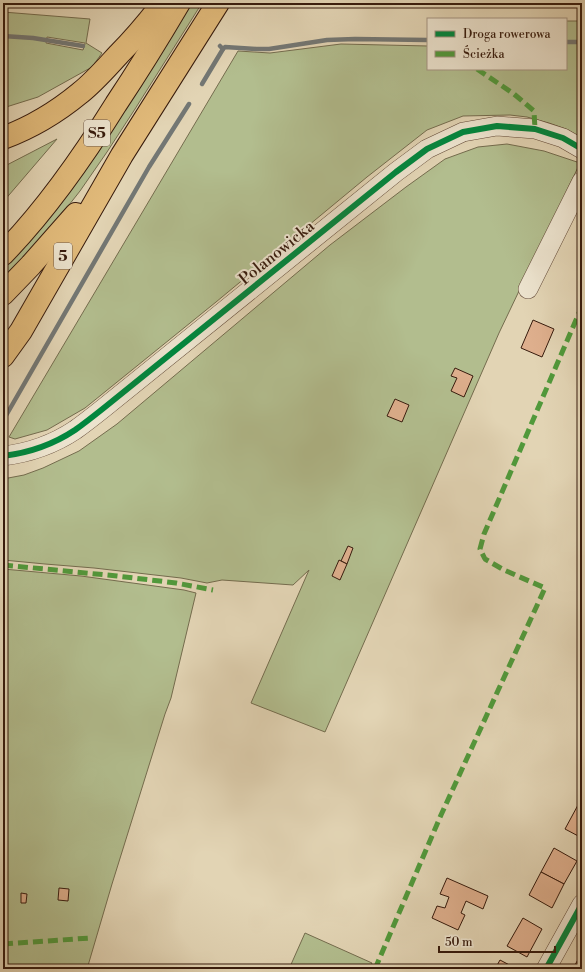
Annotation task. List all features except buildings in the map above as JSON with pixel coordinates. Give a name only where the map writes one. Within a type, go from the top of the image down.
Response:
[{"type":"highway","points":[[3,138],[41,120],[61,108],[80,93],[141,31],[163,3]]},
{"type":"highway","name":"S5","points":[[3,254],[47,205],[79,161],[179,3]]},
{"type":"highway","name":"S5","points":[[3,294],[31,266],[104,180],[122,155],[218,3]]},
{"type":"highway","name":"5","points":[[3,356],[20,331],[122,155]]},
{"type":"street","name":"Polanowicka","points":[[3,456],[26,452],[46,445],[74,430],[105,407],[396,172],[427,149],[463,132],[497,126],[535,129],[563,138],[582,149]]},
{"type":"street","points":[[528,289],[582,181]]},
{"type":"street","points":[[546,969],[582,904]]},
{"type":"green space","points":[[191,3],[202,3],[107,152],[80,191],[54,224],[3,280],[3,268],[13,258],[117,122]]},
{"type":"green space","points":[[3,12],[90,19],[86,43],[102,53],[92,67],[38,97],[3,108]],"holes":[[[47,37],[85,43],[83,50],[46,43]]]},
{"type":"green space","points":[[567,21],[582,21],[582,138],[566,129],[549,123],[527,117],[510,115],[463,116],[427,130],[367,177],[85,408],[47,430],[15,439],[9,437],[238,51],[270,53],[341,44],[427,46],[427,70],[567,70]]},
{"type":"green space","points":[[57,139],[3,202],[3,167]]},
{"type":"green space","points":[[507,144],[544,151],[580,163],[499,333],[325,732],[251,703],[309,570],[293,585],[222,580],[207,583],[181,578],[94,568],[3,560],[3,479],[24,475],[43,468],[79,451],[117,424],[330,245],[445,159],[478,147]]},
{"type":"green space","points":[[3,569],[81,576],[184,590],[196,593],[171,698],[112,884],[87,969],[3,969]]},
{"type":"green space","points":[[305,933],[372,963],[369,969],[289,969]]},
{"type":"waterway","points":[[3,36],[33,38],[83,46]]},
{"type":"waterway","points":[[220,46],[223,49],[225,47],[269,49],[327,40],[427,40]]},
{"type":"waterway","points":[[567,42],[582,42]]},
{"type":"waterway","points":[[202,84],[223,49]]},
{"type":"waterway","points":[[4,419],[149,167],[189,104]]},
{"type":"marked path","points":[[478,70],[514,94],[534,111],[535,129]]},
{"type":"marked path","points":[[375,969],[441,815],[545,588],[504,570],[485,559],[480,549],[484,534],[582,306]]},
{"type":"marked path","points":[[3,565],[176,583],[213,590]]},
{"type":"marked path","points":[[3,944],[90,938]]},
{"type":"cycle path","points":[[3,456],[22,453],[40,447],[58,440],[79,427],[396,172],[427,149],[463,132],[497,126],[535,129],[563,138],[582,149]]},
{"type":"cycle path","points":[[546,969],[582,904]]}]
